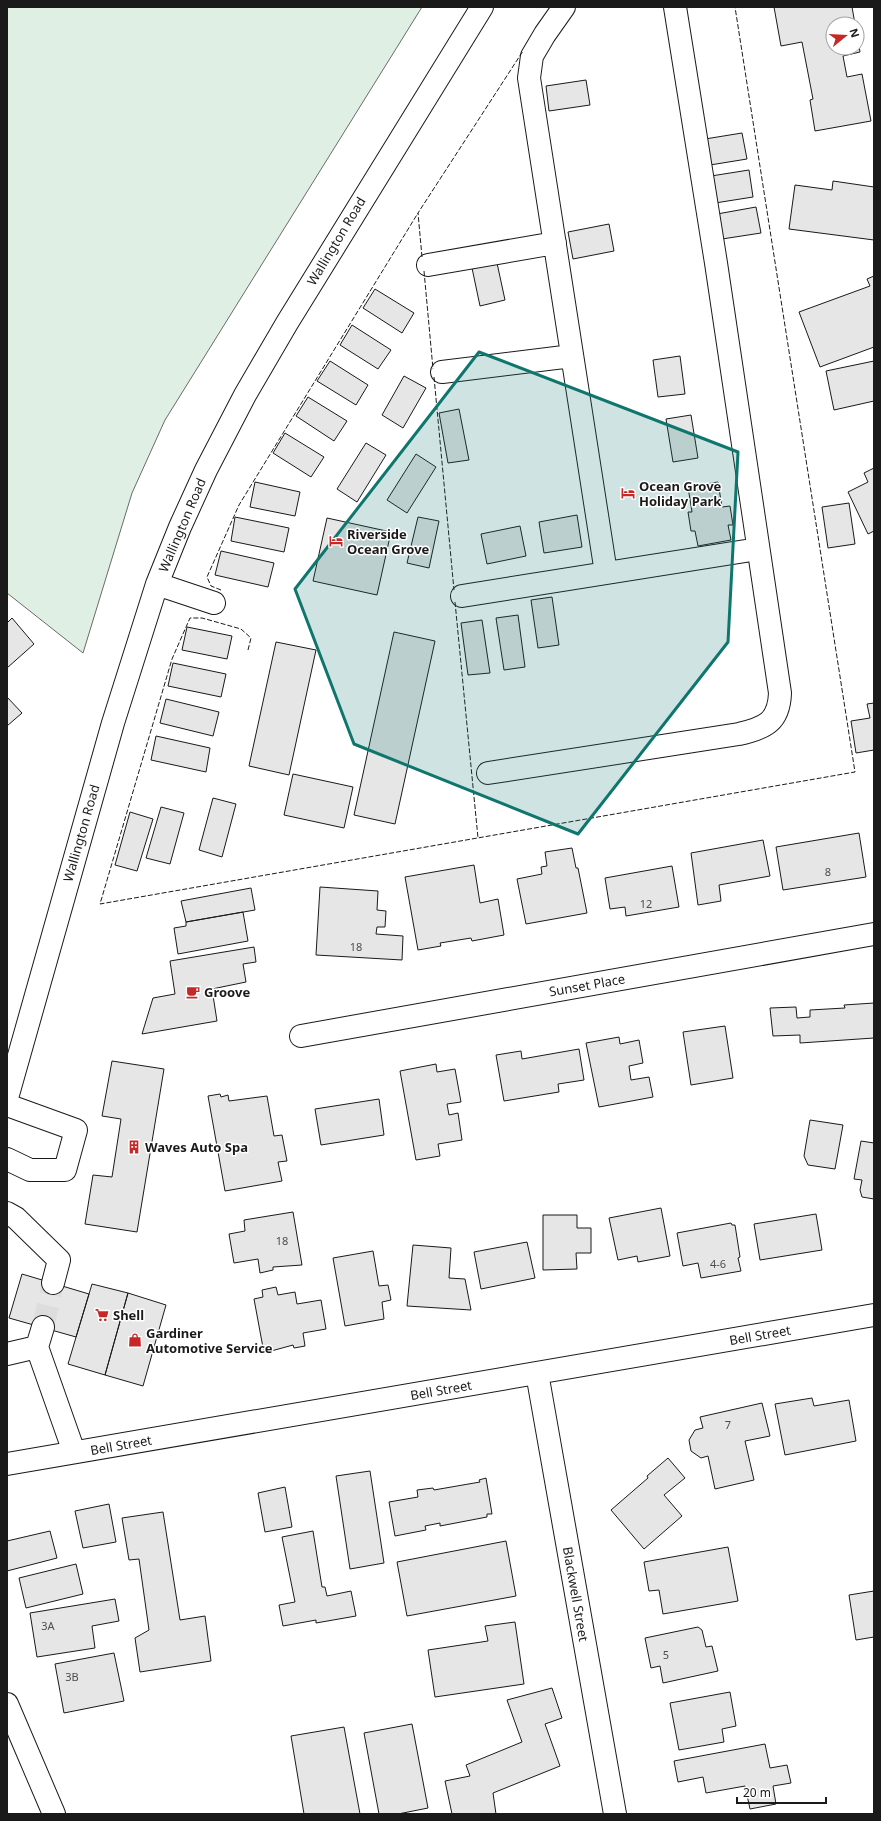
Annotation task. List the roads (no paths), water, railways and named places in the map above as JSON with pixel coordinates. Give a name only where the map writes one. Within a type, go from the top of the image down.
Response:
[{"type":"street","name":"Wallington Road","points":[[7,1098],[112,722],[157,584],[180,527],[245,395],[353,213],[482,7]]},
{"type":"street","points":[[564,7],[532,56],[529,78],[606,573]]},
{"type":"street","points":[[488,773],[757,730],[766,725],[780,706],[780,693],[676,7]]},
{"type":"street","points":[[428,265],[555,243]]},
{"type":"street","points":[[442,372],[572,356]]},
{"type":"street","points":[[462,596],[758,549]]},
{"type":"street","points":[[157,584],[214,603]]},
{"type":"street","name":"Sunset Place","points":[[301,1036],[874,934]]},
{"type":"street","points":[[7,1105],[76,1130],[65,1170],[30,1170],[7,1159]]},
{"type":"street","points":[[7,1213],[16,1218],[59,1260],[53,1283]]},
{"type":"street","name":"Bell Street","points":[[7,1464],[874,1315]]},
{"type":"street","points":[[7,1354],[40,1337],[74,1452]]},
{"type":"street","name":"Blackwell Street","points":[[537,1373],[615,1814]]},
{"type":"street","points":[[7,1704],[54,1814]]},
{"type":"tunnel","points":[[43,1327],[53,1283]]},
{"type":"place","name":"Ocean Grove Holiday Park","points":[[628,493]]},
{"type":"place","name":"Riverside Ocean Grove","points":[[336,541]]},
{"type":"place","name":"Groove","points":[[193,992]]},
{"type":"place","name":"Waves Auto Spa","points":[[134,1147]]},
{"type":"place","name":"Shell","points":[[102,1315]]},
{"type":"place","name":"Gardiner Automotive Service","points":[[135,1340]]}]
